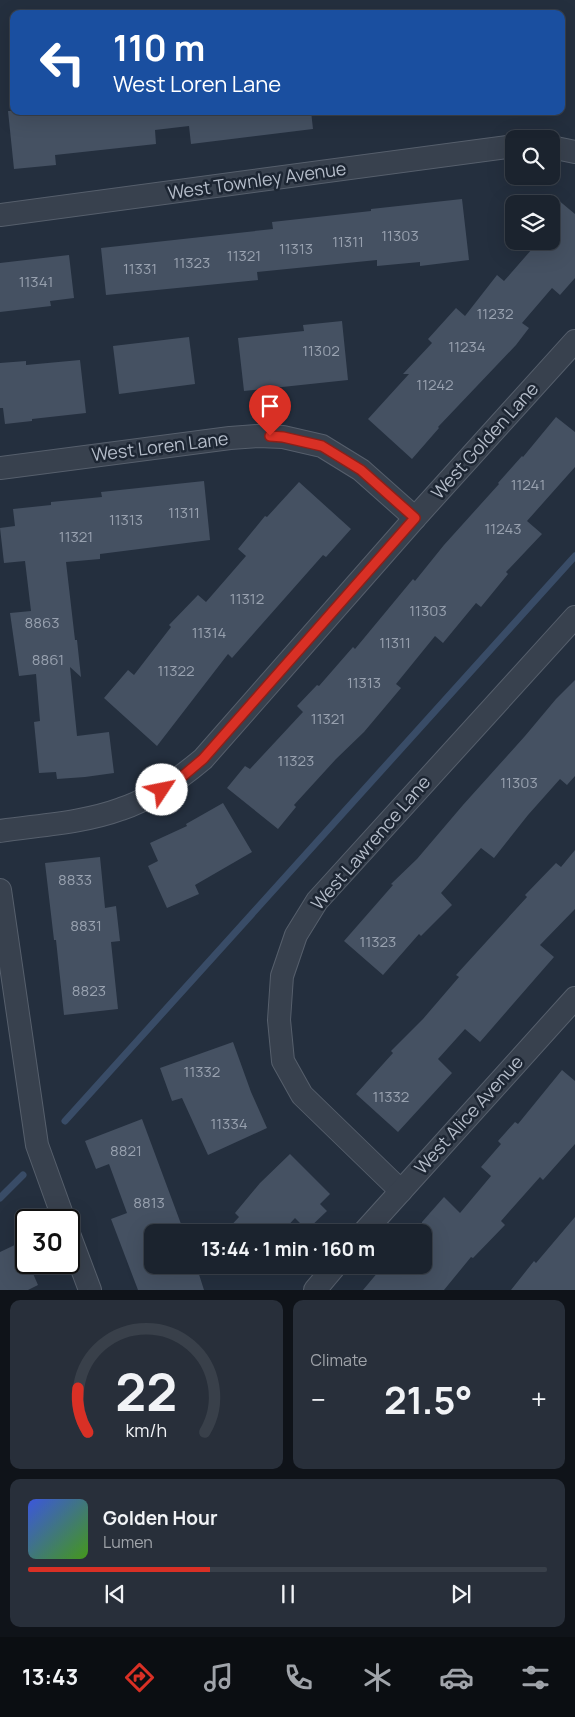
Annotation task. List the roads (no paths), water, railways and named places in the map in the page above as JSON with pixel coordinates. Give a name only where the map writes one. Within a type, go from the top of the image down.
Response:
[{"type":"street","name":"West Townley Avenue","points":[[0,215],[505,147]]},
{"type":"street","points":[[560,149],[575,152]]},
{"type":"street","name":"West Golden Lane","points":[[0,831],[90,818],[122,809],[162,790],[203,759],[415,518],[575,341]]},
{"type":"street","name":"West Loren Lane","points":[[0,468],[230,438],[283,437],[322,446],[361,470],[415,518]]},
{"type":"street","name":"West Lawrence Lane","points":[[401,1191],[302,1095],[292,1078],[283,1061],[280,1020],[282,976],[296,935],[317,900],[575,617]]},
{"type":"street","points":[[0,890],[37,1144],[60,1209]]},
{"type":"street","name":"West Alice Avenue","points":[[371,1224],[575,998]]},
{"type":"street","points":[[80,1263],[90,1290]]},
{"type":"street","points":[[314,1290],[328,1274]]},
{"type":"waterway","points":[[65,1121],[575,556]]},
{"type":"waterway","points":[[0,1198],[23,1175]]}]
